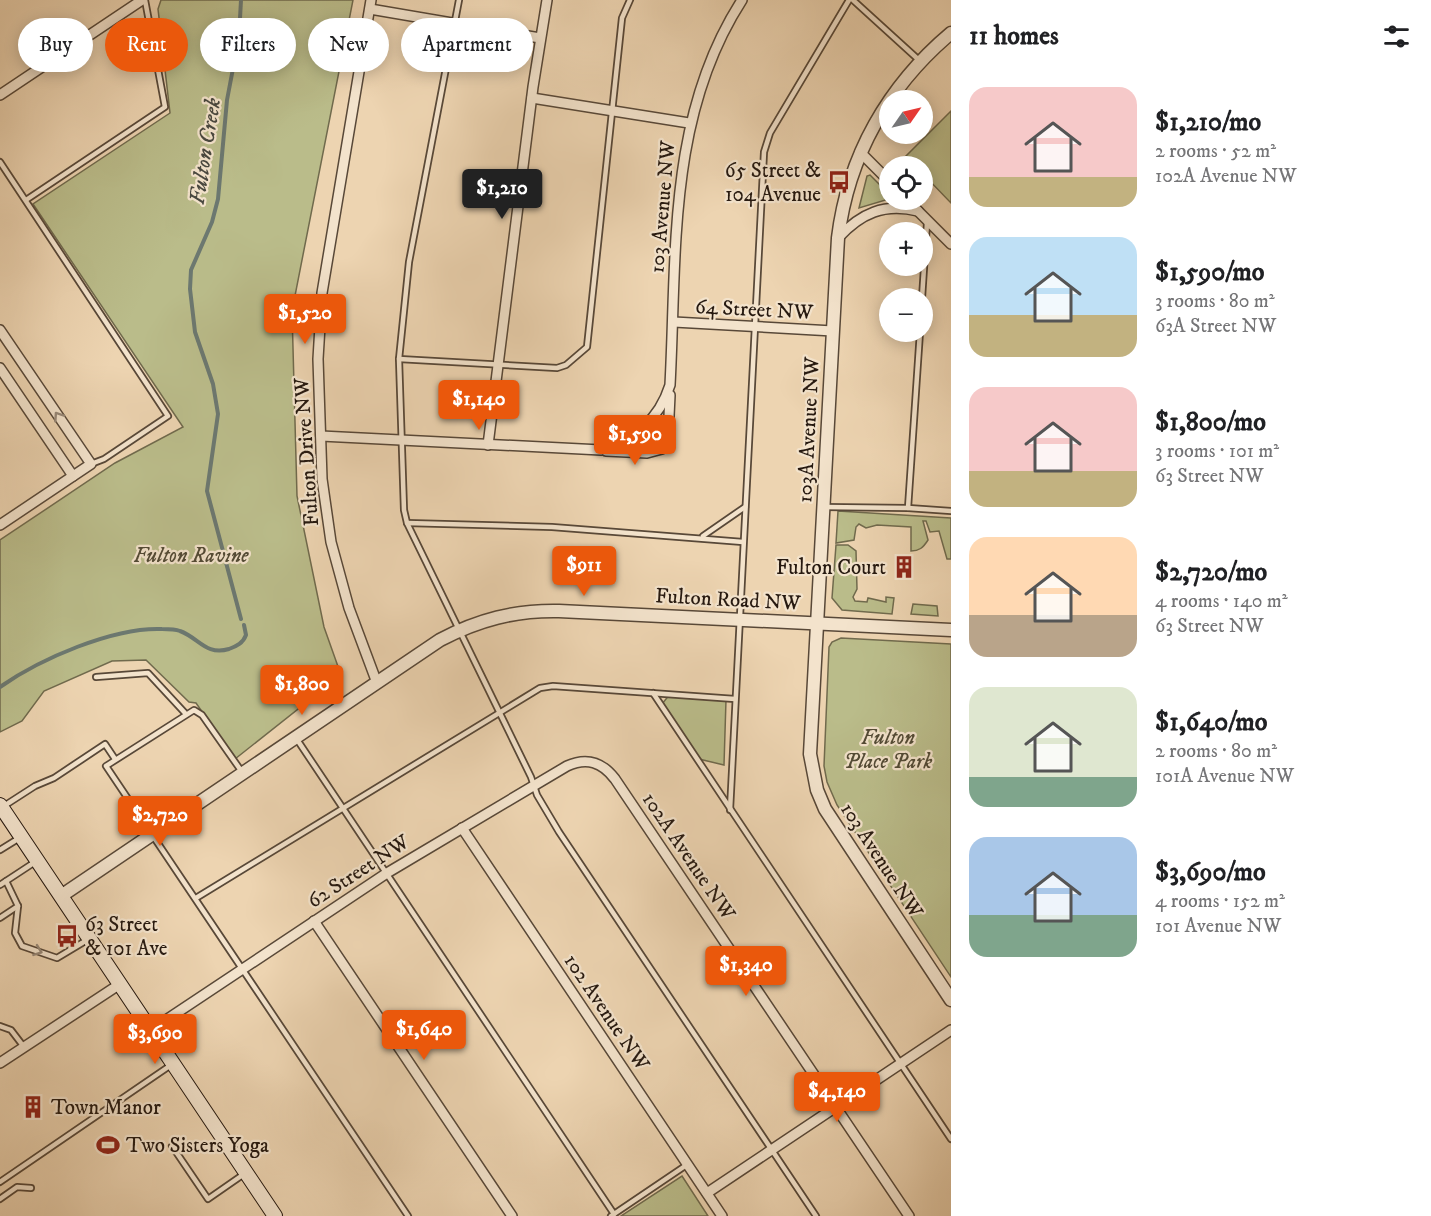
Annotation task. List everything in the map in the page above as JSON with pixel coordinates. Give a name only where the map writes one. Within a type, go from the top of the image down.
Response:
[{"type":"main road","points":[[1,806],[275,1216]]},
{"type":"street","points":[[0,96],[144,0]]},
{"type":"street","points":[[488,445],[532,98],[547,0]]},
{"type":"street","name":"103 Avenue NW","points":[[601,450],[647,453],[662,449],[668,437],[682,168],[689,123],[705,72],[742,0]]},
{"type":"street","points":[[371,5],[428,18]]},
{"type":"street","name":"Fulton Drive NW","points":[[371,5],[322,292],[318,359],[324,501],[335,561],[356,630],[377,683]]},
{"type":"street","name":"103A Avenue NW","points":[[817,623],[838,238],[844,200],[860,152],[886,105],[920,61],[951,33]]},
{"type":"street","points":[[533,37],[540,38]]},
{"type":"street","points":[[532,98],[689,123]]},
{"type":"street","points":[[860,152],[879,171]]},
{"type":"street","points":[[838,238],[853,223],[871,212],[894,207],[918,211],[951,244]]},
{"type":"street","name":"64 Street NW","points":[[674,322],[833,331]]},
{"type":"street","points":[[0,330],[91,464],[0,525]]},
{"type":"street","points":[[0,368],[73,476]]},
{"type":"street","name":"103 Avenue NW","points":[[601,450],[640,431],[662,408],[670,385]]},
{"type":"street","points":[[321,436],[601,450]]},
{"type":"street","name":"Fulton Road NW","points":[[61,896],[377,683],[459,630],[492,617],[532,611],[951,630]]},
{"type":"street","name":"103 Avenue NW","points":[[817,623],[810,754],[817,790],[831,819],[951,1000]]},
{"type":"street","name":"62 Street NW","points":[[151,1030],[387,873],[576,763],[594,762]]},
{"type":"street","name":"102A Avenue NW","points":[[594,762],[605,767],[615,779],[909,1216]]},
{"type":"street","name":"102 Avenue NW","points":[[462,828],[722,1216]]},
{"type":"street","points":[[314,921],[512,1216]]},
{"type":"street","points":[[0,1063],[120,984]]},
{"type":"street","points":[[707,1193],[951,1030]]},
{"type":"lane","points":[[26,201],[165,107],[144,0]]},
{"type":"lane","points":[[456,18],[459,0]]},
{"type":"lane","points":[[399,358],[562,367],[590,343],[622,18],[630,0]]},
{"type":"lane","points":[[730,810],[754,327],[766,141],[851,0],[920,61]]},
{"type":"lane","points":[[446,72],[409,262],[399,358],[404,510],[407,523],[558,832],[816,1216]]},
{"type":"lane","points":[[0,162],[168,416],[104,459],[91,464]]},
{"type":"lane","points":[[923,288],[927,220]]},
{"type":"lane","points":[[908,508],[919,342]]},
{"type":"lane","points":[[702,537],[745,507]]},
{"type":"lane","points":[[824,507],[951,511]]},
{"type":"lane","points":[[407,523],[552,526],[743,542]]},
{"type":"lane","points":[[96,677],[148,673],[185,713]]},
{"type":"lane","points":[[196,898],[532,691],[546,687],[735,699]]},
{"type":"lane","points":[[653,693],[951,1139]]},
{"type":"lane","points":[[243,773],[202,714],[194,710],[185,713],[106,766],[408,1216]]},
{"type":"lane","points":[[296,738],[613,1215],[688,1164]]},
{"type":"lane","points":[[1,806],[35,786],[54,778],[105,744],[115,759]]},
{"type":"lane","points":[[0,850],[21,836]]},
{"type":"lane","points":[[0,885],[37,861]]},
{"type":"lane","points":[[6,881],[18,906],[15,933],[22,946],[57,958],[89,938]]},
{"type":"lane","points":[[0,918],[18,906]]},
{"type":"lane","points":[[0,1026],[11,1030],[24,1047]]},
{"type":"lane","points":[[0,1182],[173,1064]]},
{"type":"lane","points":[[172,1146],[208,1199],[246,1172]]},
{"type":"lane","points":[[0,1199],[17,1187],[30,1188]]},
{"type":"green space","name":"Fulton Ravine","points":[[161,0],[353,0],[349,18],[308,18],[308,72],[339,72],[292,311],[297,496],[324,627],[341,675],[235,759],[196,703],[189,702],[146,660],[112,661],[44,691],[22,721],[0,732],[0,540],[115,463],[183,427],[33,204],[170,113],[165,72],[188,72],[188,18],[159,18],[158,9]]},
{"type":"green space","points":[[951,111],[951,203],[933,184],[933,156],[906,156],[918,144],[933,144],[933,129]]},
{"type":"green space","points":[[870,175],[879,184],[879,202],[859,208],[867,176]]},
{"type":"green space","points":[[838,511],[951,518],[951,559],[947,559],[939,531],[930,532],[926,521],[923,521],[928,540],[923,547],[916,550],[911,551],[911,527],[877,525],[866,528],[859,524],[856,527],[854,540],[836,543]]},
{"type":"green space","points":[[836,545],[848,545],[856,551],[857,589],[853,597],[855,601],[867,602],[868,598],[886,602],[886,597],[894,598],[892,614],[842,610],[832,598]]},
{"type":"green space","points":[[913,604],[937,606],[938,616],[911,614]]},
{"type":"green space","name":"Fulton Place Park","points":[[841,638],[951,644],[951,977],[837,805],[827,782],[824,766],[829,647],[832,642]]},
{"type":"green space","points":[[670,694],[726,700],[724,765],[699,759],[662,704]]},
{"type":"green space","points":[[682,1176],[708,1216],[621,1216]]},
{"type":"waterway","name":"Fulton Creek","points":[[241,0],[239,37],[227,100],[218,199],[212,222],[191,270],[190,289],[195,332],[213,384],[218,414],[207,491],[241,619]]},
{"type":"waterway","name":"Fulton Creek","points":[[0,687],[16,676],[56,656],[122,633],[143,630],[176,630],[187,634],[208,648],[221,651],[241,642],[246,635],[244,625]]},
{"type":"place","name":"65 Street & 104 Avenue","points":[[839,182]]},
{"type":"place","name":"Fulton Court","points":[[904,567]]},
{"type":"place","name":"63 Street & 101 Ave","points":[[67,936]]},
{"type":"place","name":"Town Manor","points":[[33,1107]]},
{"type":"place","name":"Two Sisters Yoga","points":[[108,1145]]}]
